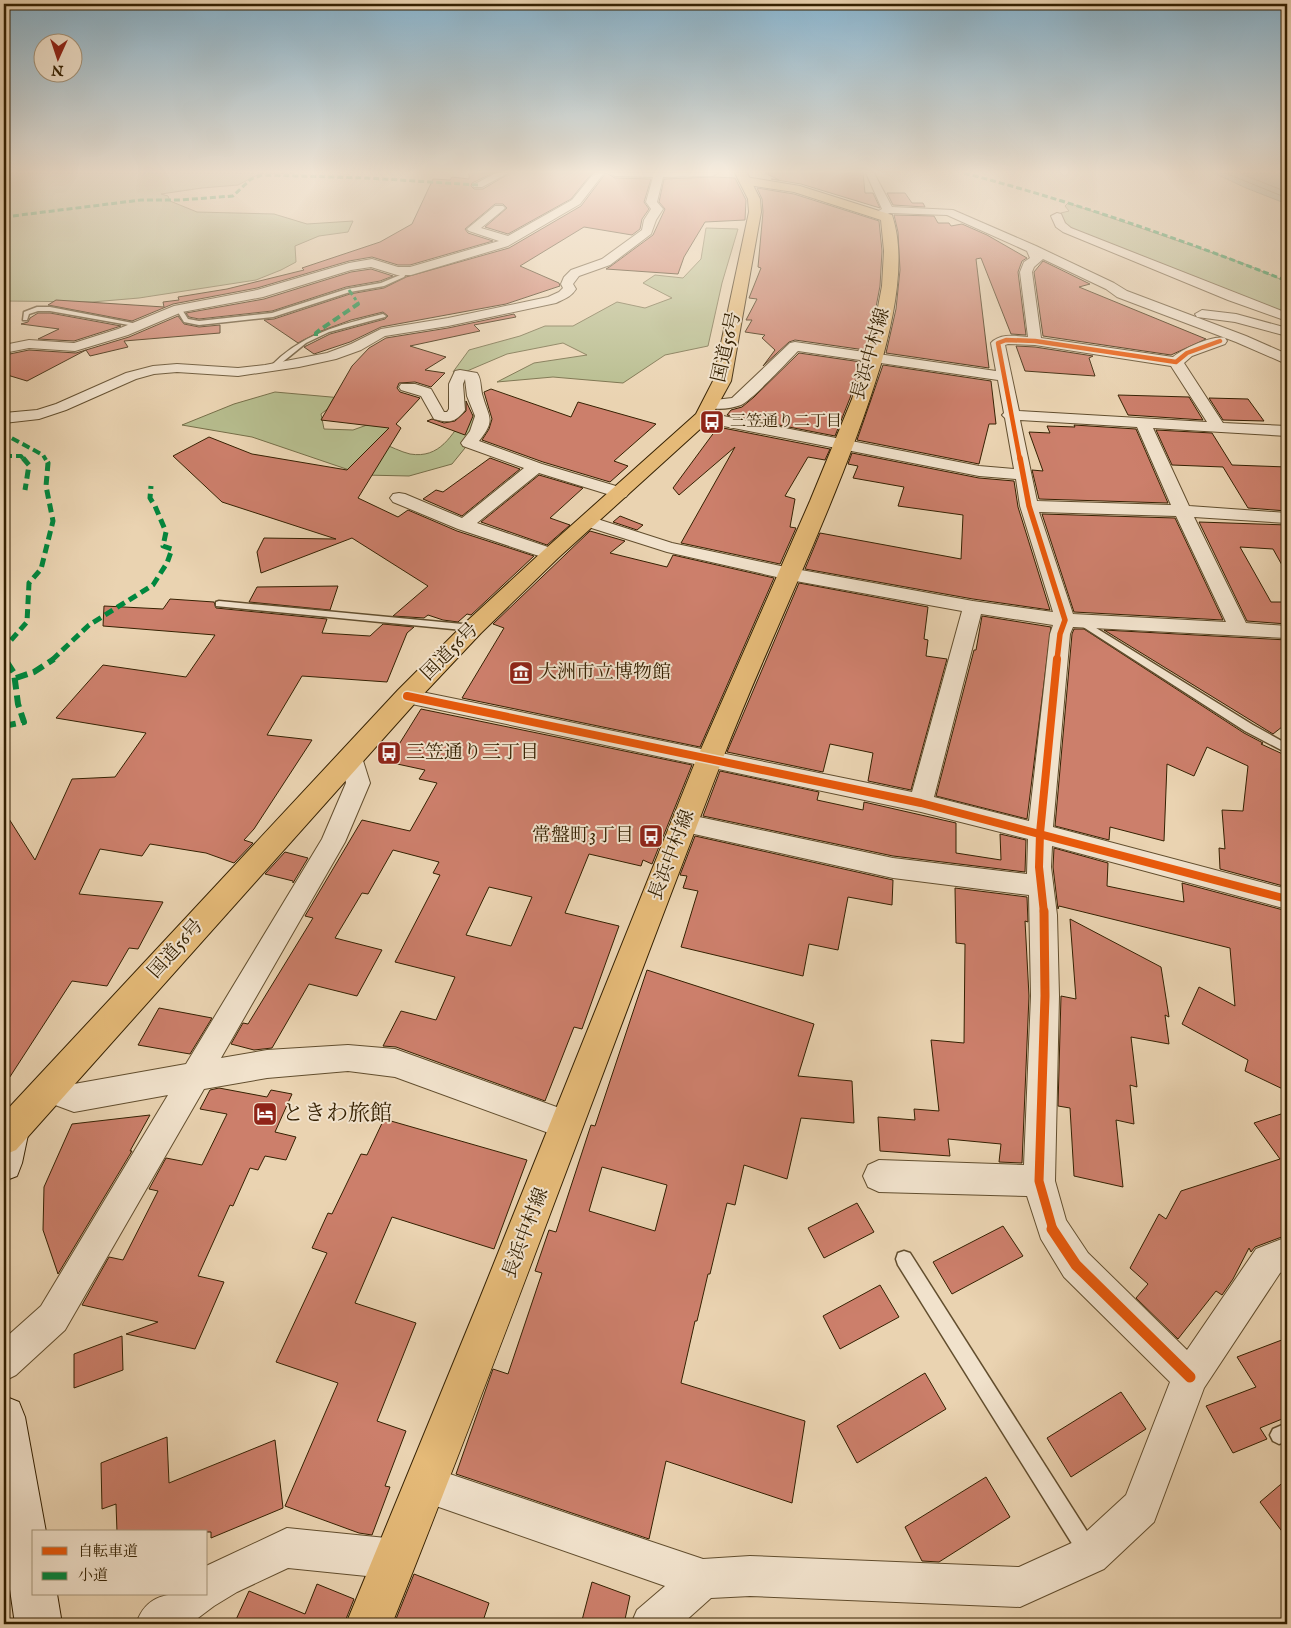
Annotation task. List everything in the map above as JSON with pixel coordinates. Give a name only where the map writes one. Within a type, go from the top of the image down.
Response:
[{"type":"main road","name":"国道56号","points":[[6,1140],[49,1089],[407,696],[473,628],[707,410],[722,381],[748,249]]},
{"type":"main road","name":"長浜中村線","points":[[369,1624],[568,1126],[710,760],[790,574],[842,445],[873,358],[883,322],[892,272],[892,249]]},
{"type":"street","points":[[4,350],[29,344],[75,347],[140,325],[179,309],[258,294],[350,266],[364,264],[381,265],[404,272],[479,249]]},
{"type":"street","points":[[4,418],[39,414],[60,407],[131,376],[153,370],[177,368],[238,372],[272,368],[331,356],[356,347],[381,333],[448,322],[551,300],[570,289],[568,280],[575,274],[606,262],[624,249]]},
{"type":"street","points":[[1113,249],[1287,317]]},
{"type":"street","points":[[1032,250],[1110,286],[1122,294],[1241,339],[1287,359]]},
{"type":"street","points":[[1032,250],[1037,260],[1028,265],[1026,272],[1035,342]]},
{"type":"street","points":[[1110,286],[1126,289],[1204,314],[1236,318],[1287,332]]},
{"type":"street","points":[[1176,315],[1183,322],[1220,341],[1287,366]]},
{"type":"street","points":[[1073,621],[1029,506],[1021,475],[998,342],[1006,340],[1035,342],[1176,362],[1187,353],[1220,341]]},
{"type":"street","points":[[707,410],[737,402],[794,346],[1003,376]]},
{"type":"street","points":[[1176,362],[1218,427]]},
{"type":"street","points":[[406,387],[421,389],[430,394],[439,416],[451,417],[457,410],[456,384],[460,374],[472,376],[475,396],[483,416],[478,432],[469,443],[536,467],[620,493]]},
{"type":"street","points":[[34,399],[55,402],[60,407]]},
{"type":"street","points":[[707,410],[842,445],[979,471],[1021,475]]},
{"type":"street","points":[[1010,415],[1218,427],[1284,435]]},
{"type":"street","points":[[1143,424],[1182,511],[1239,629]]},
{"type":"street","points":[[464,525],[536,467]]},
{"type":"street","points":[[399,498],[464,525],[551,554]]},
{"type":"street","points":[[1029,506],[1182,511],[1287,518]]},
{"type":"street","points":[[588,521],[667,547],[790,574],[973,607],[1073,621],[1287,632]]},
{"type":"street","points":[[921,803],[973,607]]},
{"type":"street","points":[[1073,621],[1060,634],[1040,832],[1039,866],[1044,916],[1045,996],[1038,1181],[1052,1228],[1076,1266],[1190,1377]]},
{"type":"street","points":[[407,696],[921,803],[1040,832],[1287,899]]},
{"type":"street","points":[[4,1363],[53,1318],[333,842],[358,783],[352,757]]},
{"type":"street","points":[[685,823],[893,868],[1041,886]]},
{"type":"street","points":[[49,1089],[74,1098],[267,1064],[348,1058],[395,1063],[568,1126]]},
{"type":"street","points":[[879,1176],[1038,1181]]},
{"type":"street","points":[[426,1485],[703,1579],[750,1576],[1020,1587],[1090,1555],[1140,1508],[1190,1377],[1268,1261],[1287,1253]]},
{"type":"street","points":[[4,1417],[32,1582]]},
{"type":"street","points":[[208,1588],[223,1578],[287,1548],[396,1559]]},
{"type":"street","points":[[650,1624],[703,1579]]},
{"type":"street","points":[[34,1596],[39,1624]]},
{"type":"street","points":[[156,1624],[196,1596]]},
{"type":"lane","points":[[179,309],[186,321],[199,323],[273,315],[349,290],[382,285],[402,276],[404,272]]},
{"type":"lane","points":[[25,319],[26,313],[37,309],[50,309],[140,325]]},
{"type":"lane","points":[[272,368],[304,342],[327,331],[383,316]]},
{"type":"lane","points":[[219,604],[473,628]]},
{"type":"lane","points":[[1073,621],[1287,749]]},
{"type":"lane","points":[[904,1259],[1090,1555]]},
{"type":"green space","points":[[4,249],[295,249],[296,262],[256,280],[139,298],[92,302],[4,301]]},
{"type":"green space","points":[[703,249],[732,249],[722,283],[708,346],[665,355],[623,383],[553,377],[497,382],[534,363],[587,355],[563,343],[507,354],[460,374],[453,372],[469,350],[520,336],[545,326],[573,326],[617,302],[645,308],[672,298],[643,283],[655,275],[683,278],[701,259]]},
{"type":"green space","points":[[1113,249],[1201,249],[1245,264],[1287,282],[1287,317]]},
{"type":"green space","points":[[275,392],[342,398],[321,414],[324,429],[353,430],[378,421],[399,418],[381,443],[410,454],[420,455],[429,453],[444,444],[466,414],[483,416],[478,432],[452,464],[409,476],[364,475],[252,437],[182,425],[234,404]]},
{"type":"building","points":[[359,249],[465,249],[410,265],[398,265],[372,257],[349,261],[257,288],[173,304],[132,321],[48,305],[56,300],[164,307],[163,302],[179,300],[178,297],[227,289],[304,270],[302,268]]},
{"type":"building","points":[[506,249],[548,249],[520,266],[559,283],[560,286],[506,304],[381,327],[350,342],[314,354],[304,347],[330,334],[385,319],[388,316],[383,312],[351,320],[321,331],[298,343],[264,320],[274,319],[350,294],[384,288],[406,277]]},
{"type":"building","points":[[634,249],[689,249],[678,274],[606,269]]},
{"type":"building","points":[[760,249],[882,249],[880,286],[873,323],[865,350],[795,340],[789,342],[763,366],[775,350],[762,338],[765,335],[745,332],[752,320],[746,320],[757,299],[749,298],[761,268],[758,267]]},
{"type":"building","points":[[899,249],[1011,249],[1027,258],[1022,261],[1018,272],[1026,335],[1011,334],[981,258],[976,259],[989,368],[886,353],[896,309],[900,270]]},
{"type":"building","points":[[1043,261],[1090,284],[1079,287],[1206,339],[1171,355],[1043,336],[1034,272]]},
{"type":"building","points":[[371,269],[393,276],[380,281],[346,287],[272,311],[199,319],[189,317],[186,313],[264,299],[351,272]]},
{"type":"building","points":[[38,313],[50,313],[121,326],[74,341],[38,339],[59,329],[21,324],[28,322],[30,318]]},
{"type":"building","points":[[514,314],[516,317],[474,325],[480,331],[410,346],[446,357],[425,370],[445,373],[431,387],[415,382],[399,383],[397,388],[400,392],[420,398],[396,424],[401,428],[358,498],[398,517],[408,510],[457,531],[534,556],[471,615],[467,614],[458,622],[428,615],[424,618],[393,616],[428,586],[352,538],[261,573],[257,552],[264,538],[336,539],[222,502],[173,456],[209,437],[252,454],[347,470],[389,428],[321,420],[352,366],[369,348],[386,338],[448,328]]},
{"type":"building","points":[[178,316],[184,324],[199,327],[220,325],[220,333],[124,341],[128,347],[90,356],[86,350],[27,381],[4,374],[4,355],[29,350],[76,353],[129,337]]},
{"type":"building","points":[[1016,346],[1093,356],[1089,358],[1095,376],[1025,371]]},
{"type":"building","points":[[799,353],[861,362],[850,398],[835,436],[727,415],[731,410],[742,407],[754,397]]},
{"type":"building","points":[[883,365],[991,381],[996,424],[989,424],[979,464],[857,440]]},
{"type":"building","points":[[491,389],[571,417],[578,402],[656,424],[614,461],[628,466],[610,482],[543,462],[482,440],[489,429],[492,419],[484,392]]},
{"type":"building","points":[[1118,395],[1189,397],[1203,420],[1128,415]]},
{"type":"building","points":[[1209,398],[1248,399],[1264,421],[1223,420]]},
{"type":"building","points":[[466,401],[473,416],[465,435],[427,421],[432,419],[444,423],[455,421],[466,411]]},
{"type":"building","points":[[1074,425],[1136,429],[1168,503],[1039,499],[1032,470],[1043,471],[1029,432],[1050,433],[1047,426],[1075,427]]},
{"type":"building","points":[[718,427],[830,449],[825,460],[808,457],[785,496],[795,499],[790,527],[796,528],[780,564],[681,543],[735,447],[679,495],[673,488]]},
{"type":"building","points":[[1156,430],[1212,433],[1232,465],[1287,467],[1287,511],[1248,508],[1223,467],[1172,465]]},
{"type":"building","points":[[852,453],[979,478],[1014,481],[1018,507],[1050,610],[973,599],[805,569],[820,533],[961,559],[963,515],[898,506],[904,487],[853,478],[858,466],[848,464]]},
{"type":"building","points":[[490,458],[520,469],[462,516],[423,499],[436,490],[443,492]]},
{"type":"building","points":[[539,475],[583,488],[550,518],[570,525],[547,545],[481,522]]},
{"type":"building","points":[[1042,514],[1175,518],[1223,620],[1074,612]]},
{"type":"building","points":[[620,516],[643,525],[637,530],[613,522]]},
{"type":"building","points":[[1199,522],[1287,525],[1287,574],[1273,549],[1240,547],[1271,602],[1287,602],[1287,624],[1247,621]]},
{"type":"building","points":[[590,531],[625,541],[610,553],[667,567],[673,555],[774,578],[700,747],[462,698],[504,628],[493,624]]},
{"type":"building","points":[[799,583],[928,607],[924,639],[928,640],[926,656],[947,659],[911,790],[868,781],[873,753],[830,744],[823,772],[727,752]]},
{"type":"building","points":[[338,586],[330,610],[249,602],[257,587]]},
{"type":"building","points":[[170,599],[214,602],[216,608],[327,619],[322,633],[370,636],[383,624],[414,627],[407,633],[387,682],[302,676],[267,735],[312,740],[254,829],[244,840],[253,843],[234,863],[206,853],[150,844],[142,856],[100,849],[79,894],[163,902],[138,949],[129,948],[107,986],[72,981],[4,1086],[4,811],[35,860],[72,779],[115,777],[146,733],[56,718],[103,665],[186,677],[215,635],[103,626],[104,606],[163,609]]},
{"type":"building","points":[[982,616],[1051,627],[1027,819],[936,796],[974,650],[976,650]]},
{"type":"building","points":[[1074,629],[1084,629],[1244,733],[1263,743],[1261,744],[1287,756],[1287,887],[1220,869],[1219,848],[1225,849],[1222,810],[1243,811],[1248,766],[1207,747],[1194,776],[1167,764],[1164,841],[1110,827],[1109,840],[1055,826],[1072,634]]},
{"type":"building","points":[[1104,630],[1287,640],[1287,723],[1273,734]]},
{"type":"building","points":[[421,709],[692,765],[652,864],[643,860],[641,866],[589,854],[565,913],[619,926],[582,1029],[574,1027],[545,1101],[396,1047],[383,1046],[401,1011],[436,1020],[455,977],[395,962],[440,875],[433,873],[439,862],[393,850],[368,894],[362,893],[335,938],[382,950],[357,996],[309,984],[272,1048],[254,1050],[231,1044],[243,1023],[248,1024],[313,918],[305,916],[362,820],[410,831],[437,783],[419,779],[425,770],[388,762]],"holes":[[[489,887],[532,897],[511,946],[466,935]]]},
{"type":"building","points":[[720,771],[819,792],[817,800],[863,810],[864,802],[956,823],[956,853],[1001,860],[1000,834],[1026,840],[1025,872],[893,856],[703,816]]},
{"type":"building","points":[[695,836],[893,880],[892,905],[848,897],[838,950],[809,944],[803,976],[681,947],[698,891],[683,888],[687,876],[680,875]]},
{"type":"building","points":[[1054,848],[1108,863],[1107,886],[1184,902],[1182,883],[1287,911],[1287,1091],[1245,1071],[1248,1060],[1182,1024],[1199,987],[1235,1006],[1230,948],[1059,906],[1058,909],[1053,867]]},
{"type":"building","points":[[285,852],[308,858],[293,883],[293,881],[265,874]]},
{"type":"building","points":[[955,888],[1027,897],[1028,922],[1025,921],[1029,996],[1022,1163],[999,1162],[1001,1144],[948,1139],[950,1156],[880,1151],[878,1117],[915,1120],[914,1109],[939,1111],[931,1040],[964,1043],[965,944],[956,943]]},
{"type":"building","points":[[1070,919],[1161,967],[1169,1017],[1165,1015],[1169,1044],[1131,1037],[1137,1087],[1130,1085],[1134,1124],[1116,1120],[1123,1187],[1074,1176],[1070,1108],[1058,1106],[1061,996],[1076,999]]},
{"type":"building","points":[[647,970],[814,1024],[798,1076],[852,1081],[854,1123],[801,1118],[787,1179],[744,1165],[735,1205],[727,1203],[710,1274],[708,1274],[697,1321],[695,1321],[681,1383],[805,1421],[792,1503],[666,1461],[649,1539],[456,1474],[493,1369],[508,1374],[542,1273],[535,1271],[549,1230],[556,1232],[591,1125],[595,1126]],"holes":[[[602,1167],[667,1185],[655,1231],[589,1211]]]},
{"type":"building","points":[[159,1008],[212,1018],[190,1054],[138,1045]]},
{"type":"building","points":[[219,1088],[267,1097],[271,1090],[292,1094],[275,1132],[296,1137],[286,1160],[265,1156],[258,1170],[250,1168],[233,1206],[230,1205],[198,1276],[224,1282],[195,1349],[126,1334],[158,1322],[82,1305],[109,1257],[123,1260],[158,1191],[149,1189],[166,1158],[202,1165],[227,1114],[200,1109],[210,1090]]},
{"type":"building","points":[[1287,1112],[1287,1235],[1255,1247],[1251,1252],[1249,1248],[1233,1279],[1222,1295],[1216,1291],[1178,1339],[1136,1298],[1148,1284],[1130,1268],[1159,1214],[1166,1219],[1181,1191],[1280,1159],[1254,1123]]},
{"type":"building","points":[[150,1115],[130,1151],[132,1151],[58,1274],[43,1230],[44,1187],[72,1124]]},
{"type":"building","points":[[384,1119],[527,1160],[494,1249],[392,1217],[355,1303],[416,1323],[377,1421],[406,1431],[385,1486],[390,1487],[372,1535],[359,1533],[285,1506],[338,1383],[276,1362],[327,1253],[312,1248],[328,1213],[332,1214],[361,1154],[367,1155]]},
{"type":"building","points":[[857,1203],[874,1232],[824,1258],[808,1228]]},
{"type":"building","points":[[1003,1226],[1023,1256],[952,1294],[933,1262]]},
{"type":"building","points":[[880,1285],[899,1317],[840,1349],[823,1316]]},
{"type":"building","points":[[122,1336],[123,1370],[74,1388],[74,1354]]},
{"type":"building","points":[[1287,1338],[1287,1417],[1260,1428],[1267,1439],[1233,1453],[1206,1406],[1256,1387],[1237,1357]]},
{"type":"building","points":[[925,1373],[946,1409],[857,1463],[837,1426]]},
{"type":"building","points":[[1121,1392],[1146,1429],[1071,1477],[1047,1438]]},
{"type":"building","points":[[167,1437],[169,1483],[275,1440],[283,1508],[211,1538],[211,1532],[208,1532],[208,1530],[117,1530],[116,1504],[102,1509],[101,1463]]},
{"type":"building","points":[[986,1477],[1010,1517],[939,1562],[922,1561],[905,1527]]},
{"type":"building","points":[[1287,1479],[1287,1538],[1260,1502]]},
{"type":"building","points":[[414,1574],[489,1603],[482,1624],[394,1624]]},
{"type":"building","points":[[592,1582],[630,1596],[624,1624],[581,1624]]},
{"type":"building","points":[[317,1584],[354,1599],[344,1624],[234,1624],[249,1591],[305,1614]]},
{"type":"marked path","points":[[1205,249],[1287,281]]},
{"type":"marked path","points":[[316,336],[316,333],[321,329],[358,304],[349,290]]},
{"type":"marked path","points":[[4,652],[6,646],[27,622],[29,583],[41,569],[53,521],[46,486],[48,463],[43,455],[6,435],[4,428],[5,418]]},
{"type":"marked path","points":[[4,456],[21,456],[29,465],[25,490]]},
{"type":"marked path","points":[[16,678],[34,672],[59,656],[89,625],[153,585],[167,563],[172,549],[163,546],[166,532],[150,498],[151,486]]},
{"type":"marked path","points":[[4,658],[14,673],[18,704],[24,722],[4,726]]},
{"type":"cycle path","points":[[1190,1377],[1076,1265],[1052,1228],[1039,1181],[1045,996],[1044,915],[1039,867],[1040,833],[1060,634],[1065,620],[1029,506],[998,343],[1006,340],[1035,341],[1176,362],[1187,353],[1220,341]]},
{"type":"cycle path","points":[[407,696],[921,803],[1287,899]]},
{"type":"place","name":"三笠通り二丁目","points":[[712,422]]},
{"type":"place","name":"大洲市立博物館","points":[[521,673]]},
{"type":"place","name":"三笠通り三丁目","points":[[389,753]]},
{"type":"place","name":"常盤町3丁目","points":[[651,836]]},
{"type":"place","name":"ときわ旅館","points":[[265,1114]]}]
